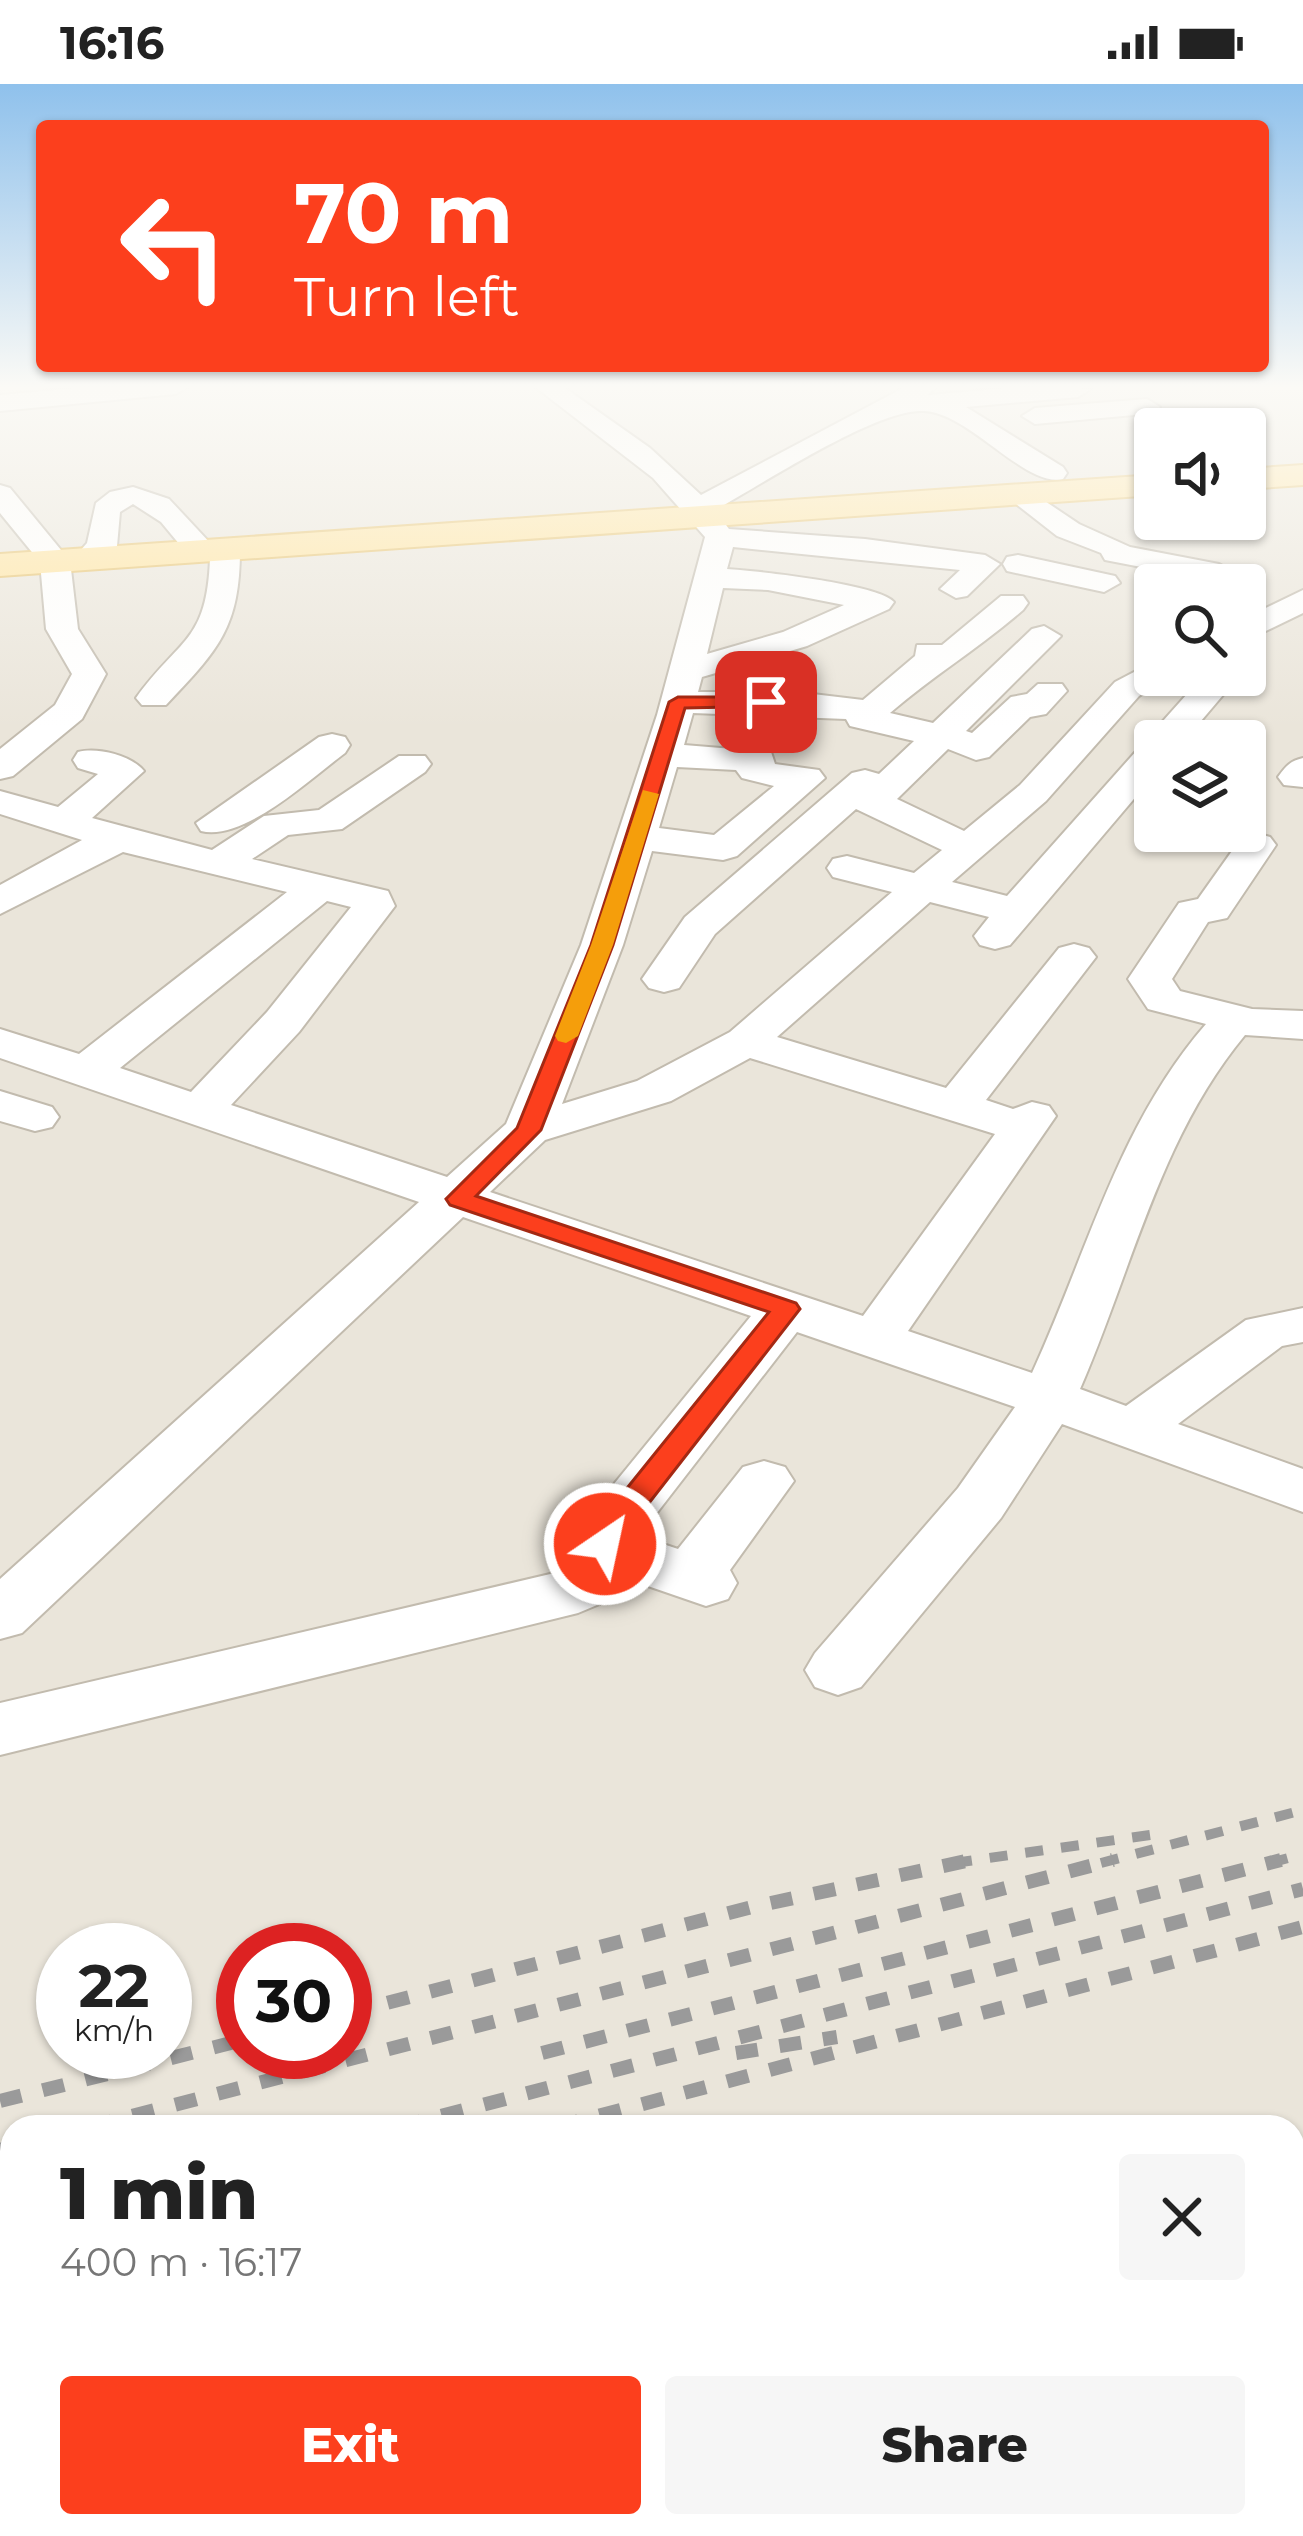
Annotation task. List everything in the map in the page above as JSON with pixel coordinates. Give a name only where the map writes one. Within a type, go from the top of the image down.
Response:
[{"type":"main road","points":[[0,565],[708,520],[845,500]]},
{"type":"street","points":[[7,500],[71,560]]},
{"type":"street","points":[[71,560],[102,546],[106,509],[115,500]]},
{"type":"street","points":[[149,500],[164,506],[213,550],[225,602],[216,630],[154,698]]},
{"type":"street","points":[[688,500],[708,520],[908,566],[956,589],[954,592],[1012,603],[949,656],[930,657],[863,718],[967,742],[1039,787],[1134,811]]},
{"type":"street","points":[[708,520],[739,500]]},
{"type":"street","points":[[1026,500],[1068,530],[1131,557],[1170,564]]},
{"type":"street","points":[[0,1616],[459,1199],[528,1130],[594,966],[682,708],[710,578],[708,520]]},
{"type":"street","points":[[1018,564],[1119,588],[1131,557]]},
{"type":"street","points":[[7,756],[69,711],[89,674],[62,629],[71,560]]},
{"type":"street","points":[[682,708],[796,639],[875,601],[908,566]]},
{"type":"street","points":[[710,578],[768,581],[875,601]]},
{"type":"street","points":[[967,742],[998,682],[1042,638],[983,628]]},
{"type":"street","points":[[930,657],[998,682]]},
{"type":"street","points":[[682,708],[754,670],[880,700]]},
{"type":"street","points":[[528,1130],[654,1091],[746,1042],[1039,787],[1134,684]]},
{"type":"street","points":[[594,966],[666,977],[700,926],[813,828],[967,742],[1023,704],[1034,707],[1050,691]]},
{"type":"street","points":[[1183,720],[1204,696]]},
{"type":"street","points":[[682,708],[880,700]]},
{"type":"street","points":[[682,708],[758,760],[754,770],[867,799],[927,883]]},
{"type":"street","points":[[166,851],[260,799],[332,745]]},
{"type":"street","points":[[67,819],[125,771],[91,760]]},
{"type":"street","points":[[218,864],[278,824],[328,821],[412,764]]},
{"type":"street","points":[[813,828],[927,883],[1005,928],[1134,775]]},
{"type":"street","points":[[726,845],[801,783]]},
{"type":"street","points":[[0,802],[166,851],[373,900],[374,906],[283,1022],[200,1111]]},
{"type":"street","points":[[636,837],[726,845],[770,866],[927,883]]},
{"type":"street","points":[[0,902],[96,848],[126,838]]},
{"type":"street","points":[[1248,1021],[1164,1000],[1150,980],[1194,912],[1211,908],[1251,852]]},
{"type":"street","points":[[848,868],[927,883]]},
{"type":"street","points":[[86,1072],[317,888]]},
{"type":"street","points":[[957,1106],[1074,957]]},
{"type":"street","points":[[838,1670],[983,1495],[1048,1398],[1143,1163],[1208,1046],[1233,1021],[1303,1025]]},
{"type":"street","points":[[0,1042],[1133,1429],[1295,1478]]},
{"type":"street","points":[[746,1042],[957,1106],[1028,1121],[875,1339]]},
{"type":"street","points":[[553,1069],[654,1091]]},
{"type":"street","points":[[680,1573],[614,1550],[605,1544],[605,1537],[786,1309]]},
{"type":"street","points":[[1133,1429],[1265,1333],[1303,1325]]},
{"type":"street","points":[[0,1729],[578,1590],[680,1573],[764,1481]]},
{"type":"shaded area","points":[[0,500],[1134,500],[1134,540],[1266,540],[1266,500],[1303,500],[1303,2115],[0,2115]]},
{"type":"railway","points":[[1101,1863],[1303,1810]]},
{"type":"railway","points":[[963,1862],[1164,1833]]},
{"type":"railway","points":[[1281,1860],[1303,1854]]},
{"type":"railway","points":[[963,1862],[971,1860]]},
{"type":"railway","points":[[136,2115],[1113,1860]]},
{"type":"railway","points":[[542,2053],[1281,1860]]},
{"type":"railway","points":[[1270,1863],[1281,1860]]},
{"type":"railway","points":[[372,2007],[752,1907],[963,1862]]},
{"type":"railway","points":[[954,1863],[963,1862]]},
{"type":"railway","points":[[445,2115],[1303,1889]]},
{"type":"railway","points":[[602,2115],[1303,1927]]},
{"type":"railway","points":[[736,2053],[837,2037]]},
{"type":"railway","points":[[0,2101],[216,2047]]},
{"type":"slow traffic","points":[[566,1036],[602,945],[650,794]]},
{"type":"route","points":[[605,1544],[605,1537],[786,1309],[459,1199],[528,1130],[602,945],[678,702],[766,702]]}]
